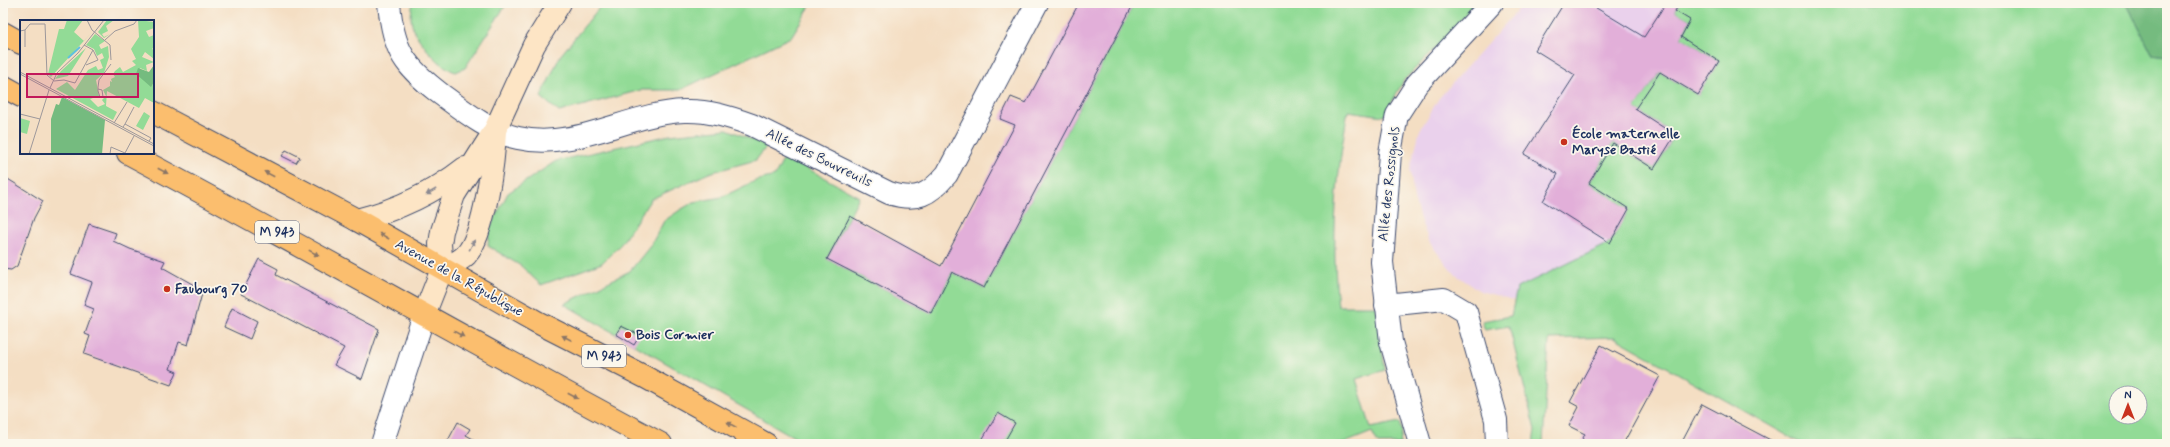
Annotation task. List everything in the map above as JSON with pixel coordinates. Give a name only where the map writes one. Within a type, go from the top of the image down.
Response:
[{"type":"main road","points":[[424,315],[442,268],[440,244],[454,195],[495,130],[534,45],[560,3]]},
{"type":"main road","points":[[3,34],[20,42]]},
{"type":"main road","points":[[3,86],[20,95]]},
{"type":"main road","name":"Avenue de la République","points":[[154,113],[357,220],[537,322],[645,377],[766,444]]},
{"type":"main road","points":[[442,268],[460,260],[474,242],[491,178],[495,130]]},
{"type":"main road","points":[[357,220],[402,207],[445,184],[466,167],[482,150]]},
{"type":"main road","name":"M 943","points":[[130,154],[361,278],[424,315],[661,444]]},
{"type":"street","name":"Allée des Bouvreuils","points":[[389,3],[391,23],[398,50],[417,76],[495,130],[518,138],[542,141],[585,134],[673,112],[709,112],[752,125],[889,193],[909,197],[921,196],[934,187],[947,174],[1038,3]]},
{"type":"street","name":"Allée des Rossignols","points":[[1420,444],[1391,342],[1386,305],[1382,262],[1390,153],[1397,115],[1417,84],[1492,3]]},
{"type":"street","points":[[1386,305],[1444,299],[1466,312],[1496,420],[1497,444]]},
{"type":"street","points":[[382,444],[424,315]]},
{"type":"shaded area","points":[[1524,3],[1882,3],[1620,301],[1517,301],[1480,291],[1456,275],[1443,260],[1430,243],[1421,222],[1414,199],[1410,169],[1420,130],[1439,98]]},
{"type":"green space","points":[[413,3],[507,3],[465,68],[456,72],[444,66],[431,54],[416,34],[411,19]]},
{"type":"green space","points":[[603,3],[812,3],[791,37],[680,90],[641,90],[559,112],[541,97],[560,56]]},
{"type":"green space","points":[[1134,3],[1475,3],[1451,32],[1404,80],[1384,116],[1348,111],[1340,160],[1336,208],[1335,257],[1338,306],[1376,306],[1385,370],[1356,379],[1371,428],[1400,422],[1402,432],[1400,444],[1378,444],[1372,432],[1342,444],[806,444],[564,304],[630,271],[651,245],[664,221],[680,210],[694,202],[722,197],[755,181],[775,176],[785,156],[859,197],[827,259],[931,313],[952,272],[984,288]]},
{"type":"green space","points":[[1680,3],[2128,3],[2128,6],[2152,54],[2167,56],[2167,444],[1802,444],[1614,337],[1549,339],[1543,444],[1533,444],[1535,430],[1509,326],[1485,330],[1482,321],[1511,316],[1517,288],[1610,243],[1629,209],[1589,183],[1613,143],[1654,169],[1675,135],[1635,109],[1660,72],[1698,95],[1719,61],[1681,37],[1690,20],[1675,11]]},
{"type":"green space","points":[[2128,3],[2167,3],[2167,56],[2152,54],[2128,6]]},
{"type":"green space","points":[[727,129],[767,146],[756,160],[709,173],[651,199],[621,244],[602,263],[541,285],[521,266],[488,246],[489,229],[508,193],[556,161],[670,135]]},
{"type":"building","points":[[1079,3],[1134,3],[984,288],[952,272],[931,313],[827,259],[850,216],[941,266],[1015,125],[1000,119],[1011,97],[1026,103]]},
{"type":"building","points":[[1564,3],[1588,3],[1644,37],[1666,3],[1680,3],[1675,11],[1690,20],[1681,37],[1719,61],[1698,95],[1660,72],[1635,109],[1675,135],[1654,169],[1613,143],[1589,183],[1629,209],[1610,243],[1543,201],[1558,174],[1524,154],[1575,75],[1535,50]]},
{"type":"building","points":[[286,150],[300,157],[296,163],[282,156]]},
{"type":"building","points":[[3,176],[43,201],[34,218],[17,266],[11,270],[3,269]]},
{"type":"building","points":[[89,224],[116,233],[113,241],[130,249],[165,261],[162,267],[203,290],[188,345],[179,342],[170,369],[177,372],[171,385],[84,354],[90,336],[85,334],[94,309],[84,305],[92,282],[71,274]]},
{"type":"building","points":[[259,259],[278,269],[276,275],[379,329],[362,379],[334,365],[344,348],[241,294]]},
{"type":"building","points":[[232,308],[257,321],[250,339],[224,327]]},
{"type":"building","name":"Bois Cormier","points":[[621,326],[640,335],[634,345],[616,334]]},
{"type":"building","points":[[1601,345],[1660,376],[1623,444],[1580,444],[1585,434],[1569,426],[1579,407],[1570,402]]},
{"type":"building","points":[[1702,404],[1778,444],[1691,444],[1683,440]]},
{"type":"building","points":[[998,413],[1015,423],[1003,444],[988,444],[982,440]]},
{"type":"building","points":[[458,422],[470,429],[466,435],[482,444],[446,444]]},
{"type":"place","name":"École maternelle Maryse Bastié","points":[[1564,142]]},
{"type":"place","name":"Faubourg 70","points":[[167,289]]},
{"type":"place","name":"Bois Cormier","points":[[628,335]]}]
